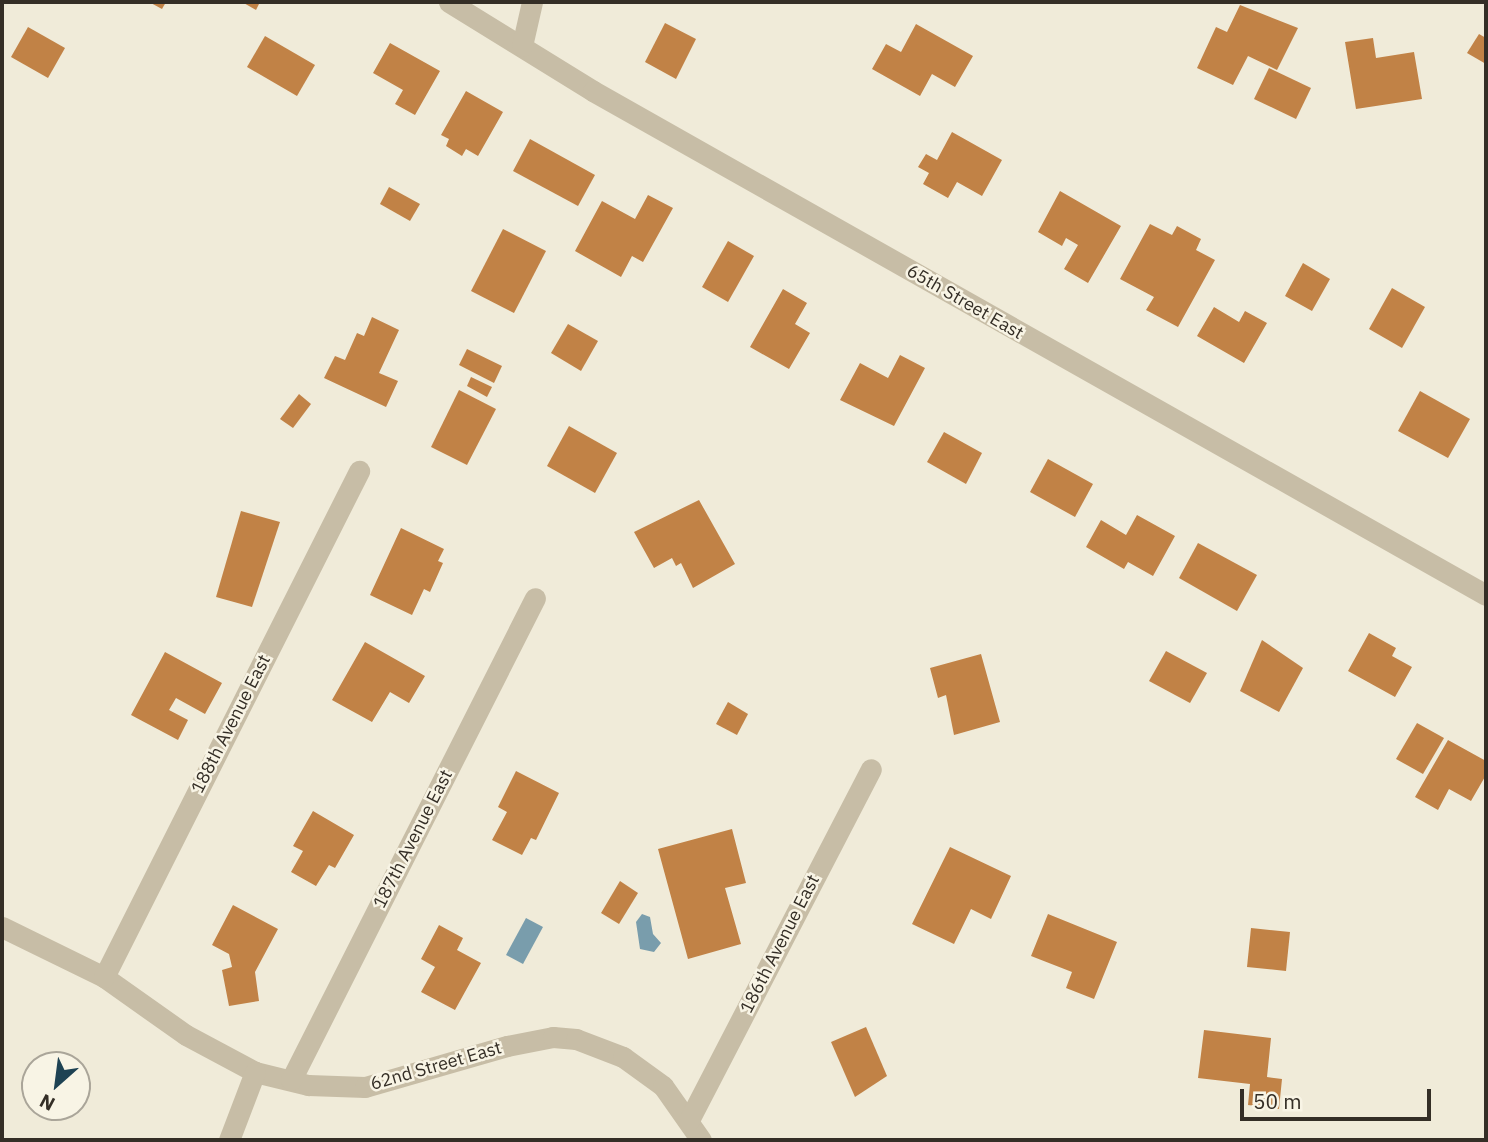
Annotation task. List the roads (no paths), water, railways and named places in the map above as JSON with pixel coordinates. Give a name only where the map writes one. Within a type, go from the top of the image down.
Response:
[{"type":"street","name":"65th Street East","points":[[449,2],[974,308],[1486,594]]},
{"type":"street","points":[[522,46],[532,2]]},
{"type":"street","name":"188th Avenue East","points":[[104,977],[359,471]]},
{"type":"street","name":"187th Avenue East","points":[[291,1080],[535,598]]},
{"type":"street","name":"186th Avenue East","points":[[690,1120],[871,769]]},
{"type":"street","name":"62nd Street East","points":[[2,928],[104,977],[187,1035],[255,1072],[291,1080],[365,1087],[507,1046],[553,1037],[576,1040],[595,1044],[641,1068],[663,1086],[690,1120],[701,1140]]},
{"type":"street","points":[[229,1140],[255,1072]]},
{"type":"water","points":[[642,914],[650,917],[653,934],[661,943],[654,952],[640,949],[636,922]]},
{"type":"water","points":[[526,918],[543,927],[523,964],[506,955]]}]
